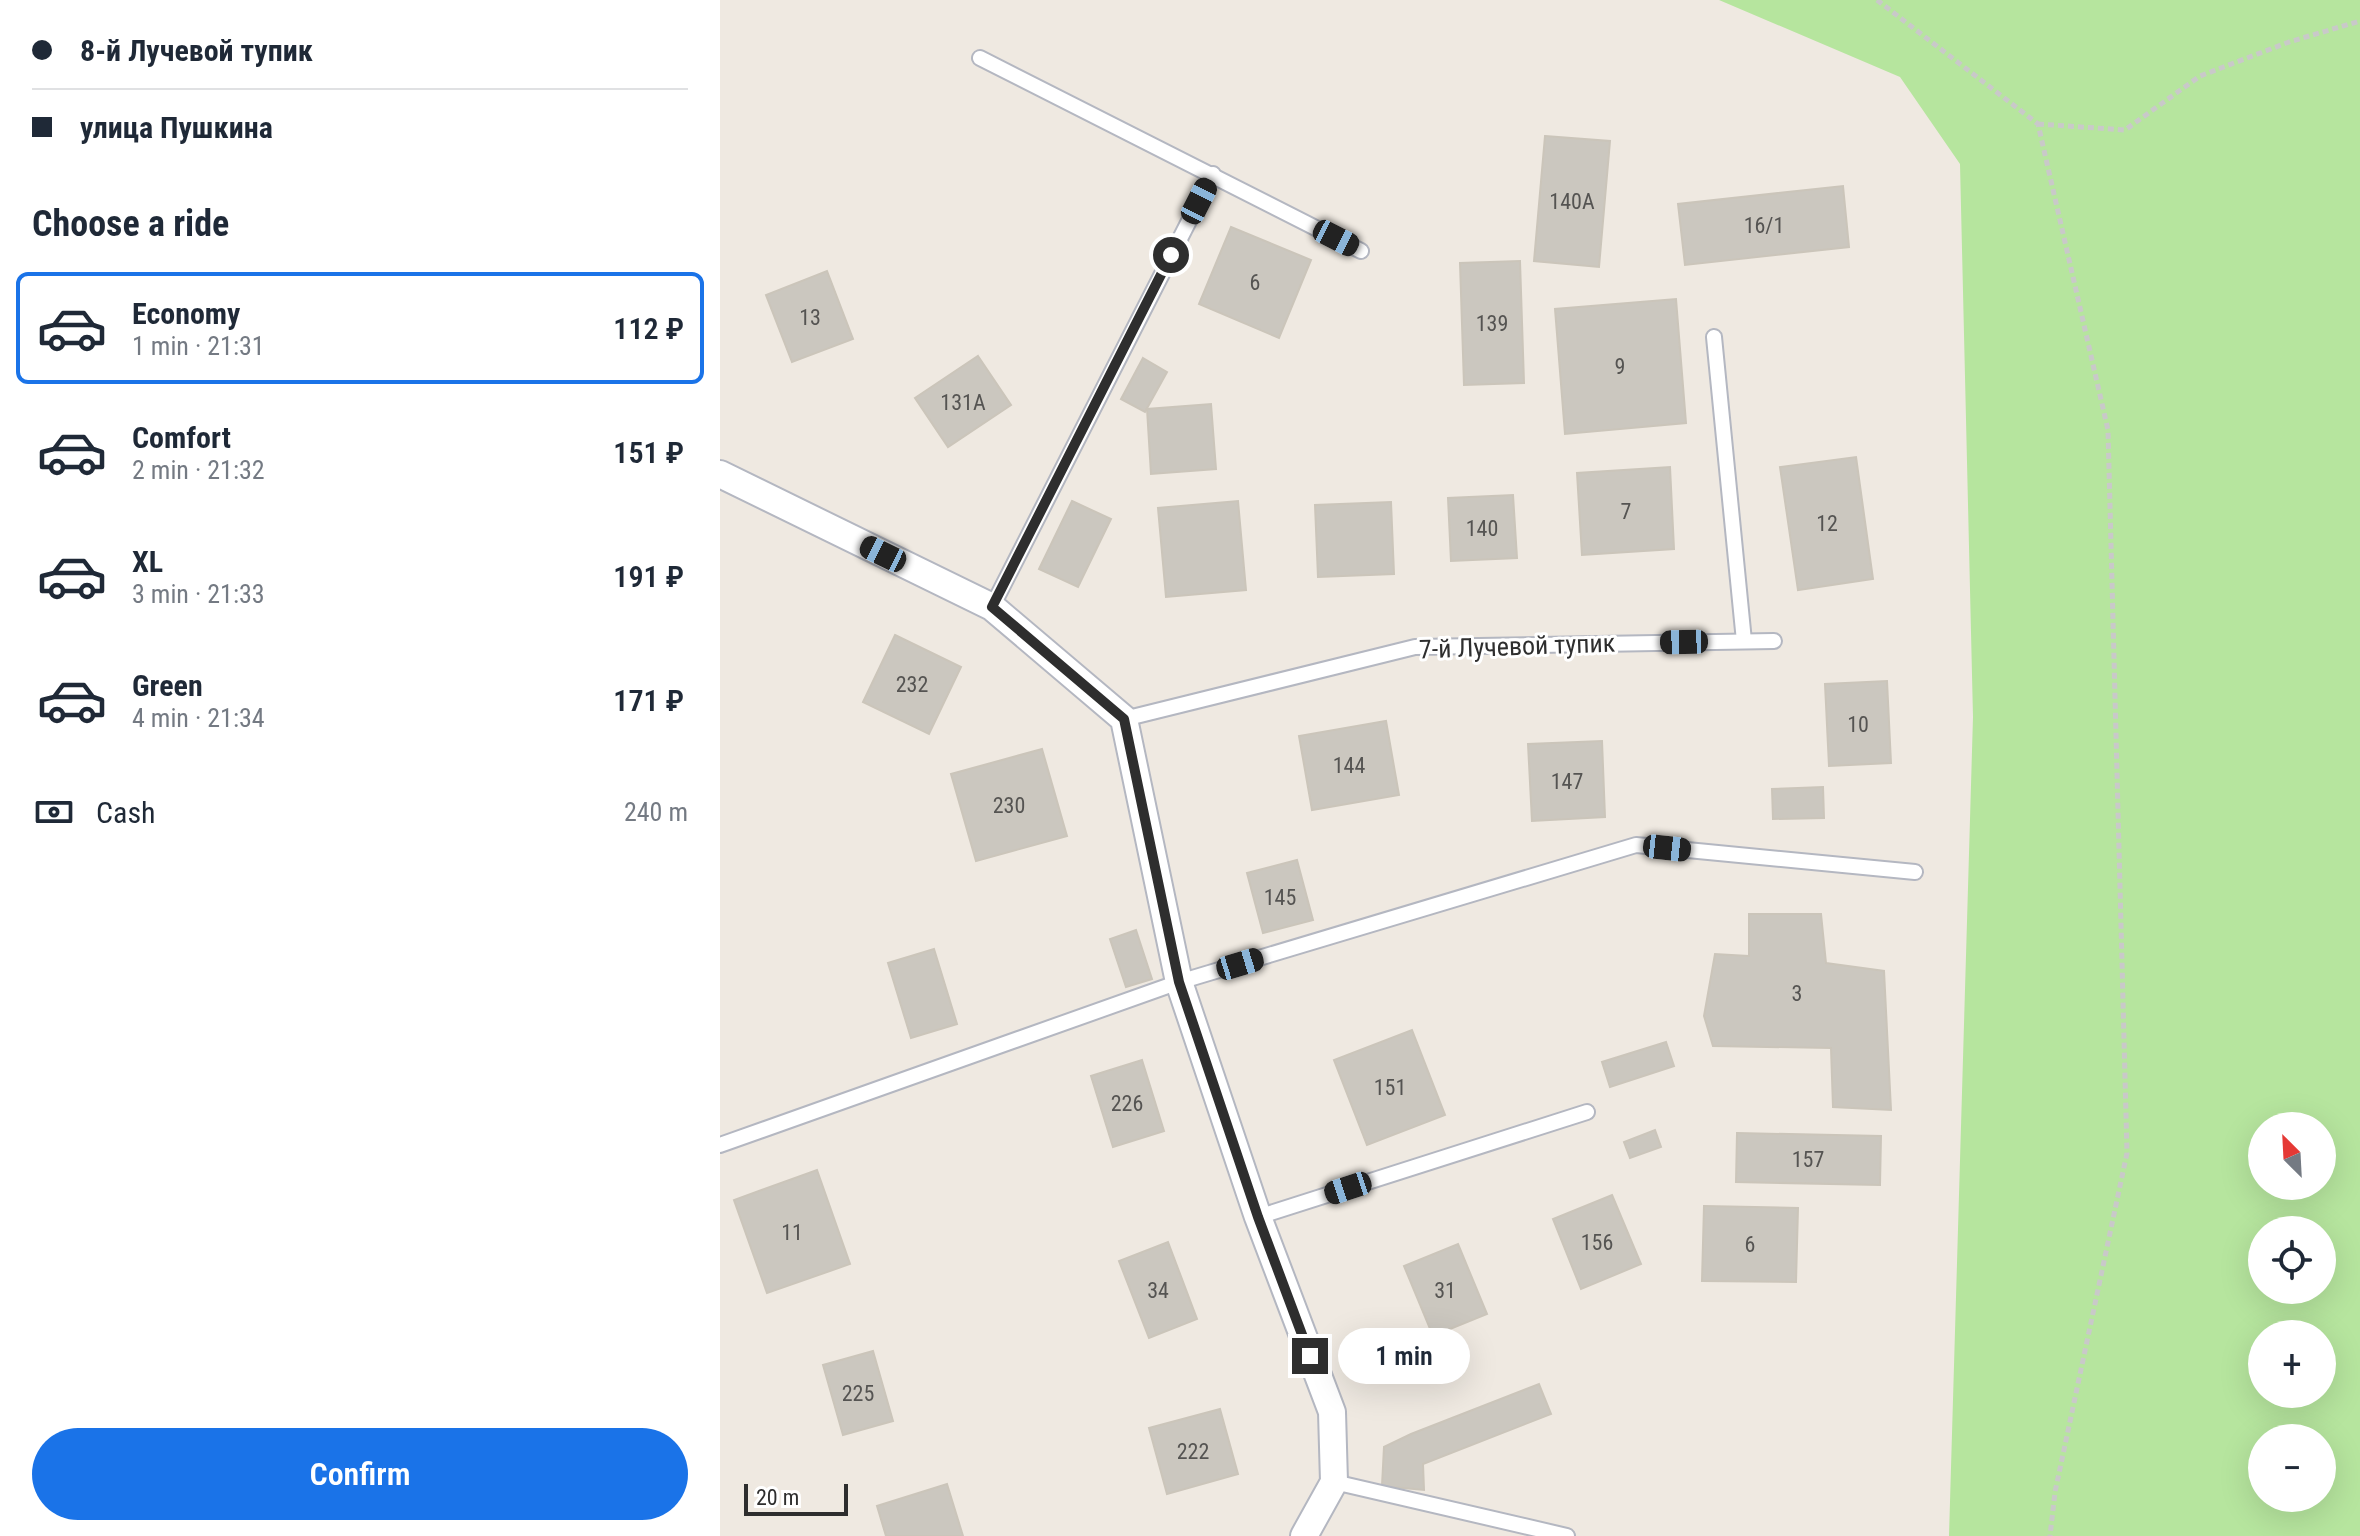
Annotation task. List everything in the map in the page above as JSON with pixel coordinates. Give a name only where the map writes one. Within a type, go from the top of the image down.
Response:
[{"type":"street","points":[[720,474],[992,607],[1124,719],[1179,982],[1258,1217],[1332,1412],[1334,1482],[1304,1536]]},
{"type":"lane","points":[[980,58],[1361,251]]},
{"type":"lane","points":[[992,607],[1213,174]]},
{"type":"lane","points":[[1714,337],[1744,641]]},
{"type":"lane","name":"7-й Лучевой тупик","points":[[1124,719],[1415,647],[1774,641]]},
{"type":"lane","points":[[720,1145],[1179,982],[1636,845],[1915,872]]},
{"type":"lane","points":[[1258,1217],[1587,1112]]},
{"type":"lane","points":[[1334,1482],[1567,1536]]},
{"type":"path","points":[[1877,0],[2038,124],[2125,130],[2200,76],[2289,42],[2360,21]]},
{"type":"path","points":[[2038,124],[2108,430],[2127,1153],[2055,1492],[2050,1536]]},
{"type":"green space","points":[[1719,0],[2360,0],[2360,1536],[1949,1536],[1973,717],[1960,164],[1900,77]]},
{"type":"building","points":[[1545,136],[1610,141],[1599,267],[1534,261]]},
{"type":"building","points":[[1843,186],[1849,247],[1685,265],[1678,204]]},
{"type":"building","points":[[1231,227],[1311,260],[1279,338],[1199,304]]},
{"type":"building","points":[[1520,261],[1524,383],[1464,385],[1460,263]]},
{"type":"building","points":[[827,271],[853,339],[792,362],[766,295]]},
{"type":"building","points":[[1676,299],[1686,423],[1565,434],[1555,309]]},
{"type":"building","points":[[978,356],[1011,405],[948,447],[915,398]]},
{"type":"building","points":[[1143,358],[1167,372],[1145,412],[1121,399]]},
{"type":"building","points":[[1211,404],[1216,469],[1151,474],[1147,409]]},
{"type":"building","points":[[1856,457],[1873,579],[1798,590],[1780,467]]},
{"type":"building","points":[[1670,467],[1674,549],[1582,555],[1577,473]]},
{"type":"building","points":[[1513,495],[1517,558],[1451,561],[1448,498]]},
{"type":"building","points":[[1072,501],[1111,519],[1078,587],[1039,569]]},
{"type":"building","points":[[1238,501],[1246,590],[1166,597],[1158,508]]},
{"type":"building","points":[[1391,502],[1394,574],[1318,577],[1315,505]]},
{"type":"building","points":[[895,635],[961,667],[929,734],[863,702]]},
{"type":"building","points":[[1887,681],[1891,763],[1829,766],[1825,684]]},
{"type":"building","points":[[1386,721],[1399,795],[1312,810],[1299,736]]},
{"type":"building","points":[[1602,741],[1605,817],[1532,821],[1528,744]]},
{"type":"building","points":[[1042,749],[1067,836],[976,861],[951,774]]},
{"type":"building","points":[[1823,787],[1824,818],[1773,819],[1772,789]]},
{"type":"building","points":[[1297,860],[1313,920],[1263,933],[1247,873]]},
{"type":"building","points":[[1749,914],[1821,914],[1826,963],[1884,971],[1891,1110],[1833,1107],[1831,1048],[1713,1046],[1704,1016],[1715,954],[1749,956]]},
{"type":"building","points":[[1136,930],[1152,979],[1126,987],[1110,939]]},
{"type":"building","points":[[934,949],[957,1024],[911,1038],[888,963]]},
{"type":"building","points":[[1412,1030],[1445,1115],[1367,1145],[1334,1060]]},
{"type":"building","points":[[1666,1042],[1674,1066],[1610,1087],[1602,1062]]},
{"type":"building","points":[[1142,1060],[1164,1131],[1113,1147],[1091,1076]]},
{"type":"building","points":[[1655,1130],[1661,1147],[1630,1158],[1624,1142]]},
{"type":"building","points":[[1737,1133],[1881,1136],[1880,1185],[1736,1182]]},
{"type":"building","points":[[817,1170],[850,1264],[767,1293],[734,1200]]},
{"type":"building","points":[[1612,1195],[1641,1264],[1581,1289],[1553,1219]]},
{"type":"building","points":[[1704,1206],[1798,1208],[1796,1282],[1702,1281]]},
{"type":"building","points":[[1168,1242],[1197,1319],[1149,1338],[1119,1261]]},
{"type":"building","points":[[1458,1244],[1487,1314],[1433,1336],[1404,1266]]},
{"type":"building","points":[[873,1351],[893,1421],[843,1435],[823,1365]]},
{"type":"building","points":[[1539,1384],[1551,1414],[1423,1464],[1424,1490],[1382,1486],[1384,1447]]},
{"type":"building","points":[[1220,1409],[1238,1474],[1167,1494],[1149,1428]]},
{"type":"building","points":[[947,1484],[963,1536],[886,1536],[877,1506]]},
{"type":"route","points":[[1171,255],[992,607],[1124,719],[1179,982],[1258,1217],[1310,1356]]}]
